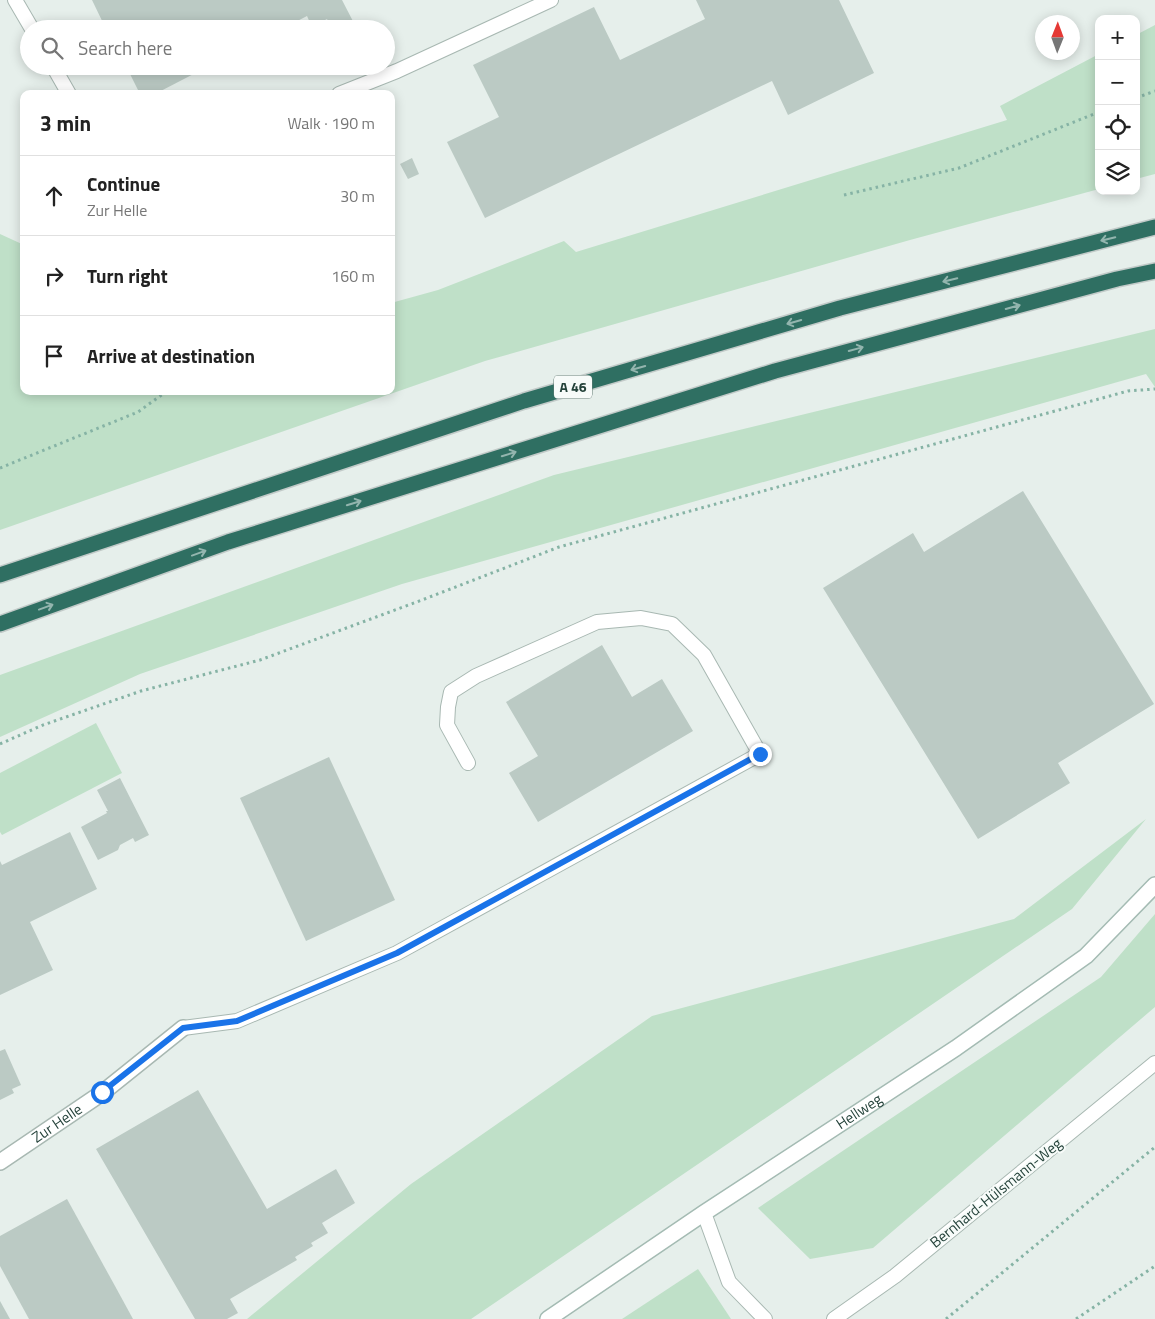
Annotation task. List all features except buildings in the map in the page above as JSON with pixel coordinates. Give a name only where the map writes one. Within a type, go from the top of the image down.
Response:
[{"type":"highway","name":"A 46","points":[[0,575],[524,401],[840,308],[1155,227]]},
{"type":"highway","points":[[0,624],[228,542],[775,371],[1155,270]]},
{"type":"street","name":"Hellweg","points":[[548,1319],[704,1213],[956,1048],[1086,956],[1155,884]]},
{"type":"street","name":"Zur Helle","points":[[0,1162],[102,1092],[183,1028]]},
{"type":"lane","points":[[16,0],[27,20]]},
{"type":"lane","points":[[395,71],[551,0]]},
{"type":"lane","points":[[59,75],[67,90]]},
{"type":"lane","points":[[349,90],[386,75]]},
{"type":"lane","points":[[183,1028],[237,1021],[397,953],[760,754],[704,656],[672,624],[641,618],[597,622],[476,676],[452,692],[448,707],[447,726],[468,764]]},
{"type":"lane","name":"Bernhard-Hülsmann-Weg","points":[[834,1319],[895,1276],[1155,1063]]},
{"type":"lane","points":[[704,1213],[729,1282],[765,1319]]},
{"type":"path","points":[[1140,97],[1155,92]]},
{"type":"path","points":[[844,195],[959,168],[1095,114]]},
{"type":"path","points":[[0,744],[43,725],[141,691],[260,660],[559,547],[1128,391],[1155,389]]},
{"type":"path","points":[[0,468],[138,412],[161,395]]},
{"type":"path","points":[[946,1319],[1155,1147]]},
{"type":"path","points":[[1076,1319],[1155,1266]]},
{"type":"green space","points":[[1155,25],[1155,174],[1140,178],[1140,60],[1140,33]]},
{"type":"green space","points":[[1095,56],[1095,190],[910,240],[485,361],[395,392],[395,302],[438,290],[564,241],[576,252],[1007,120],[1000,106]]},
{"type":"green space","points":[[0,234],[20,243],[20,395],[387,395],[0,530]]},
{"type":"green space","points":[[1155,329],[1155,387],[1146,374],[402,584],[140,674],[0,737],[0,675],[554,475]]},
{"type":"green space","points":[[96,723],[122,773],[2,835],[0,832],[0,773]]},
{"type":"green space","points":[[1146,819],[1072,909],[471,1319],[247,1319],[411,1184],[652,1016],[1014,919]]},
{"type":"green space","points":[[1155,914],[1155,1007],[873,1248],[810,1259],[758,1208],[1101,977]]},
{"type":"green space","points":[[698,1269],[731,1319],[622,1319]]},
{"type":"route","points":[[102,1092],[183,1028],[237,1021],[397,953],[760,754]]}]
